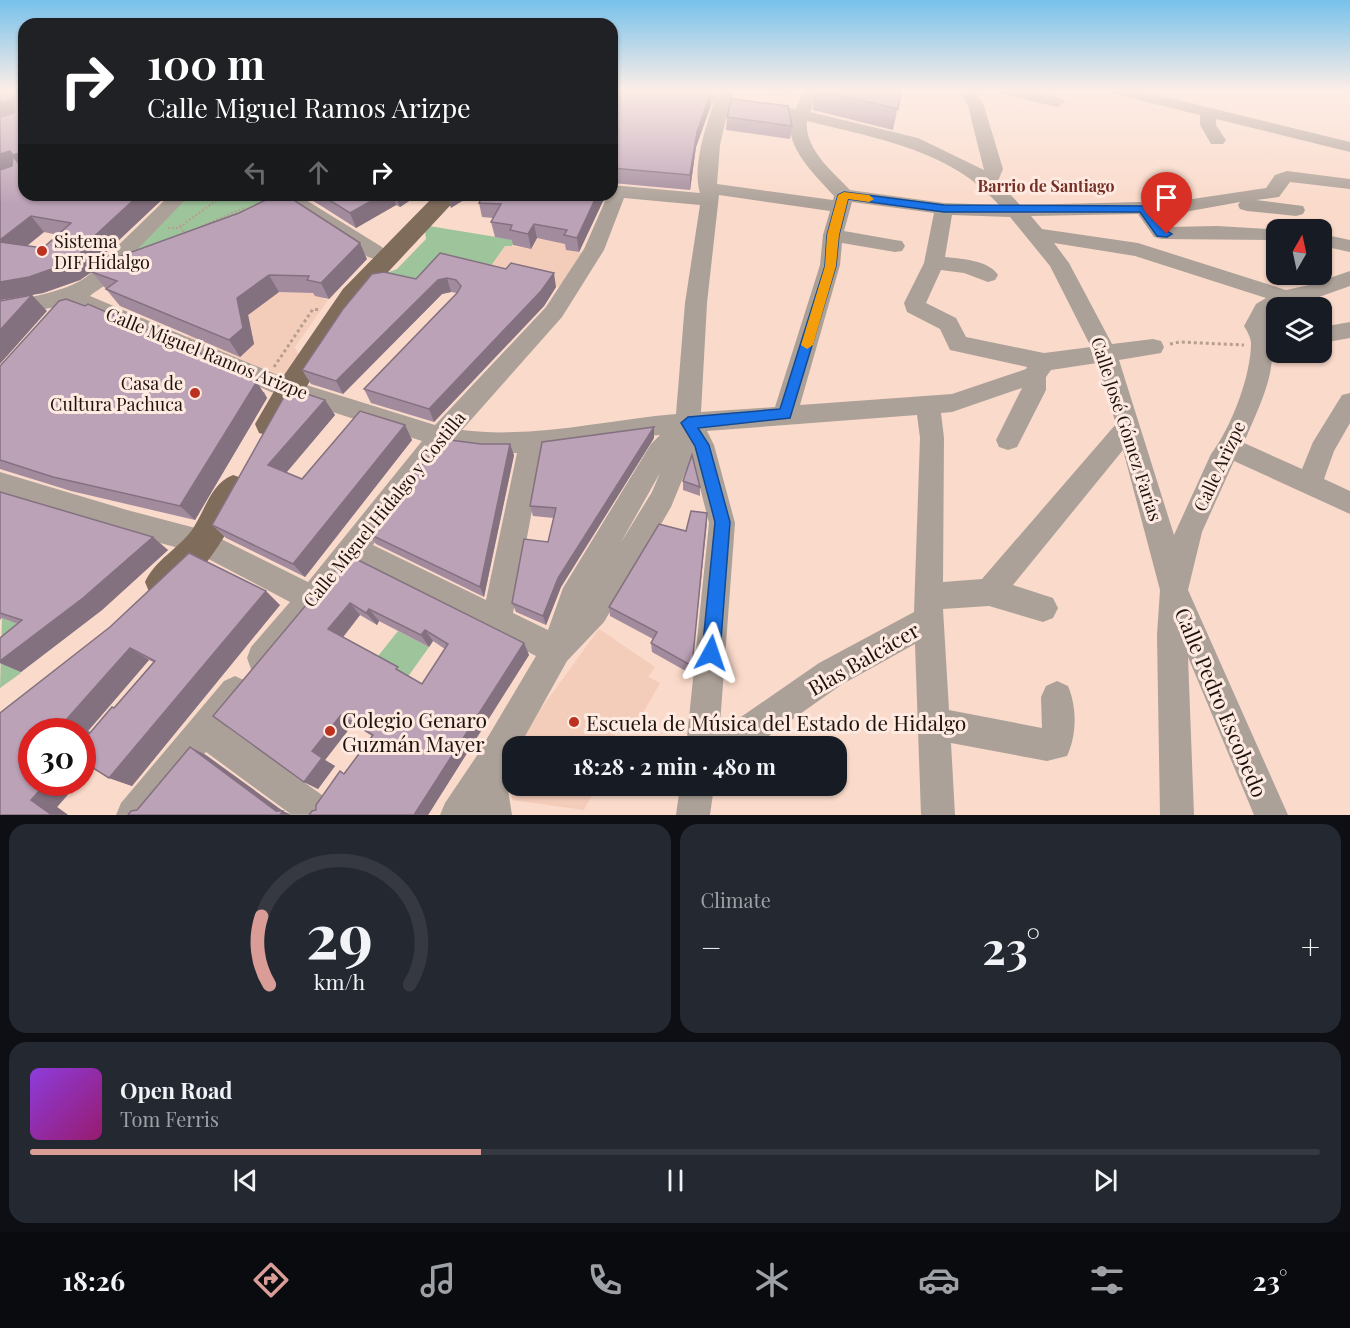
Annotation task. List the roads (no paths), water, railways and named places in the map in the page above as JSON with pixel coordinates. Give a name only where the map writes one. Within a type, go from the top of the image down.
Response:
[{"type":"main road","points":[[140,603],[203,542],[252,455],[279,382],[352,295],[441,201]]},
{"type":"street","points":[[457,815],[488,769],[556,650],[594,612],[662,499],[678,462],[688,423],[696,303],[714,129]]},
{"type":"street","points":[[785,414],[831,266],[833,235],[842,201],[807,149],[798,129]]},
{"type":"street","name":"Calle José Gómez Farías","points":[[862,129],[912,142],[972,170],[989,182],[1059,262],[1106,354],[1129,426],[1174,590]]},
{"type":"street","points":[[983,129],[994,169],[989,182]]},
{"type":"street","points":[[1211,129],[1217,140]]},
{"type":"street","points":[[1275,129],[1350,147]]},
{"type":"street","points":[[618,192],[708,194],[1012,211],[1144,209],[1222,201],[1240,196],[1272,193],[1281,179],[1287,176],[1350,184]]},
{"type":"street","points":[[53,325],[175,201]]},
{"type":"street","points":[[88,289],[181,201]]},
{"type":"street","points":[[247,208],[273,201]]},
{"type":"street","points":[[299,201],[375,252]]},
{"type":"street","name":"Calle Miguel Hidalgo y Costilla","points":[[133,815],[354,549],[440,437],[554,312],[594,250],[614,201]]},
{"type":"street","points":[[1222,201],[1296,210]]},
{"type":"street","points":[[944,209],[934,263],[915,307],[948,324],[958,344],[1039,369],[1034,390],[1008,440]]},
{"type":"street","points":[[1144,209],[1161,234],[1217,232],[1266,234]]},
{"type":"street","points":[[1036,234],[1138,250],[1286,297],[1312,292],[1350,278]]},
{"type":"street","points":[[833,235],[895,246]]},
{"type":"street","points":[[1332,242],[1350,246]]},
{"type":"street","points":[[0,312],[47,302],[88,289],[115,268],[148,257]]},
{"type":"street","points":[[1034,260],[1059,262]]},
{"type":"street","points":[[934,263],[967,266],[988,275]]},
{"type":"street","name":"Calle Miguel Ramos Arizpe","points":[[88,289],[279,382],[348,408],[440,437],[485,443],[532,443],[625,428],[785,414],[928,406],[952,402],[1039,369],[1106,354],[1153,347]]},
{"type":"street","name":"Calle Arizpe","points":[[1266,308],[1255,326],[1266,341]]},
{"type":"street","points":[[1334,333],[1350,352]]},
{"type":"street","name":"Calle Arizpe","points":[[1174,590],[1188,532],[1220,461],[1230,448],[1258,378],[1266,346]]},
{"type":"street","points":[[348,408],[368,387]]},
{"type":"street","points":[[1309,484],[1322,449],[1350,402]]},
{"type":"street","points":[[928,406],[932,438],[929,609],[938,815]]},
{"type":"street","points":[[688,423],[702,445],[722,522],[703,736]]},
{"type":"street","points":[[989,592],[1129,426]]},
{"type":"street","points":[[497,620],[532,443]]},
{"type":"street","points":[[1230,448],[1350,503]]},
{"type":"street","points":[[0,483],[127,522],[203,542],[311,598]]},
{"type":"street","points":[[354,549],[556,650]]},
{"type":"street","points":[[1174,590],[1172,636],[1177,815]]},
{"type":"street","name":"Calle Pedro Escobedo","points":[[1174,590],[1271,815]]},
{"type":"street","name":"Blas Balcácer","points":[[738,736],[745,734],[830,674],[929,609],[989,592],[1043,608]]},
{"type":"street","points":[[933,723],[1047,745],[1055,744],[1058,738],[1057,697]]},
{"type":"street","points":[[206,728],[210,734],[310,807],[311,815]]},
{"type":"street","points":[[488,769],[495,815]]},
{"type":"street","points":[[693,815],[696,796]]},
{"type":"place","name":"Sistema DIF Hidalgo","points":[[42,251]]},
{"type":"place","name":"Casa de Cultura Pachuca","points":[[195,393]]},
{"type":"place","name":"Escuela de Música del Estado de Hidalgo","points":[[574,722]]},
{"type":"place","name":"Colegio Genaro Guzmán Mayer","points":[[330,731]]},
{"type":"district","name":"Barrio de Santiago","points":[[1046,185]]}]
